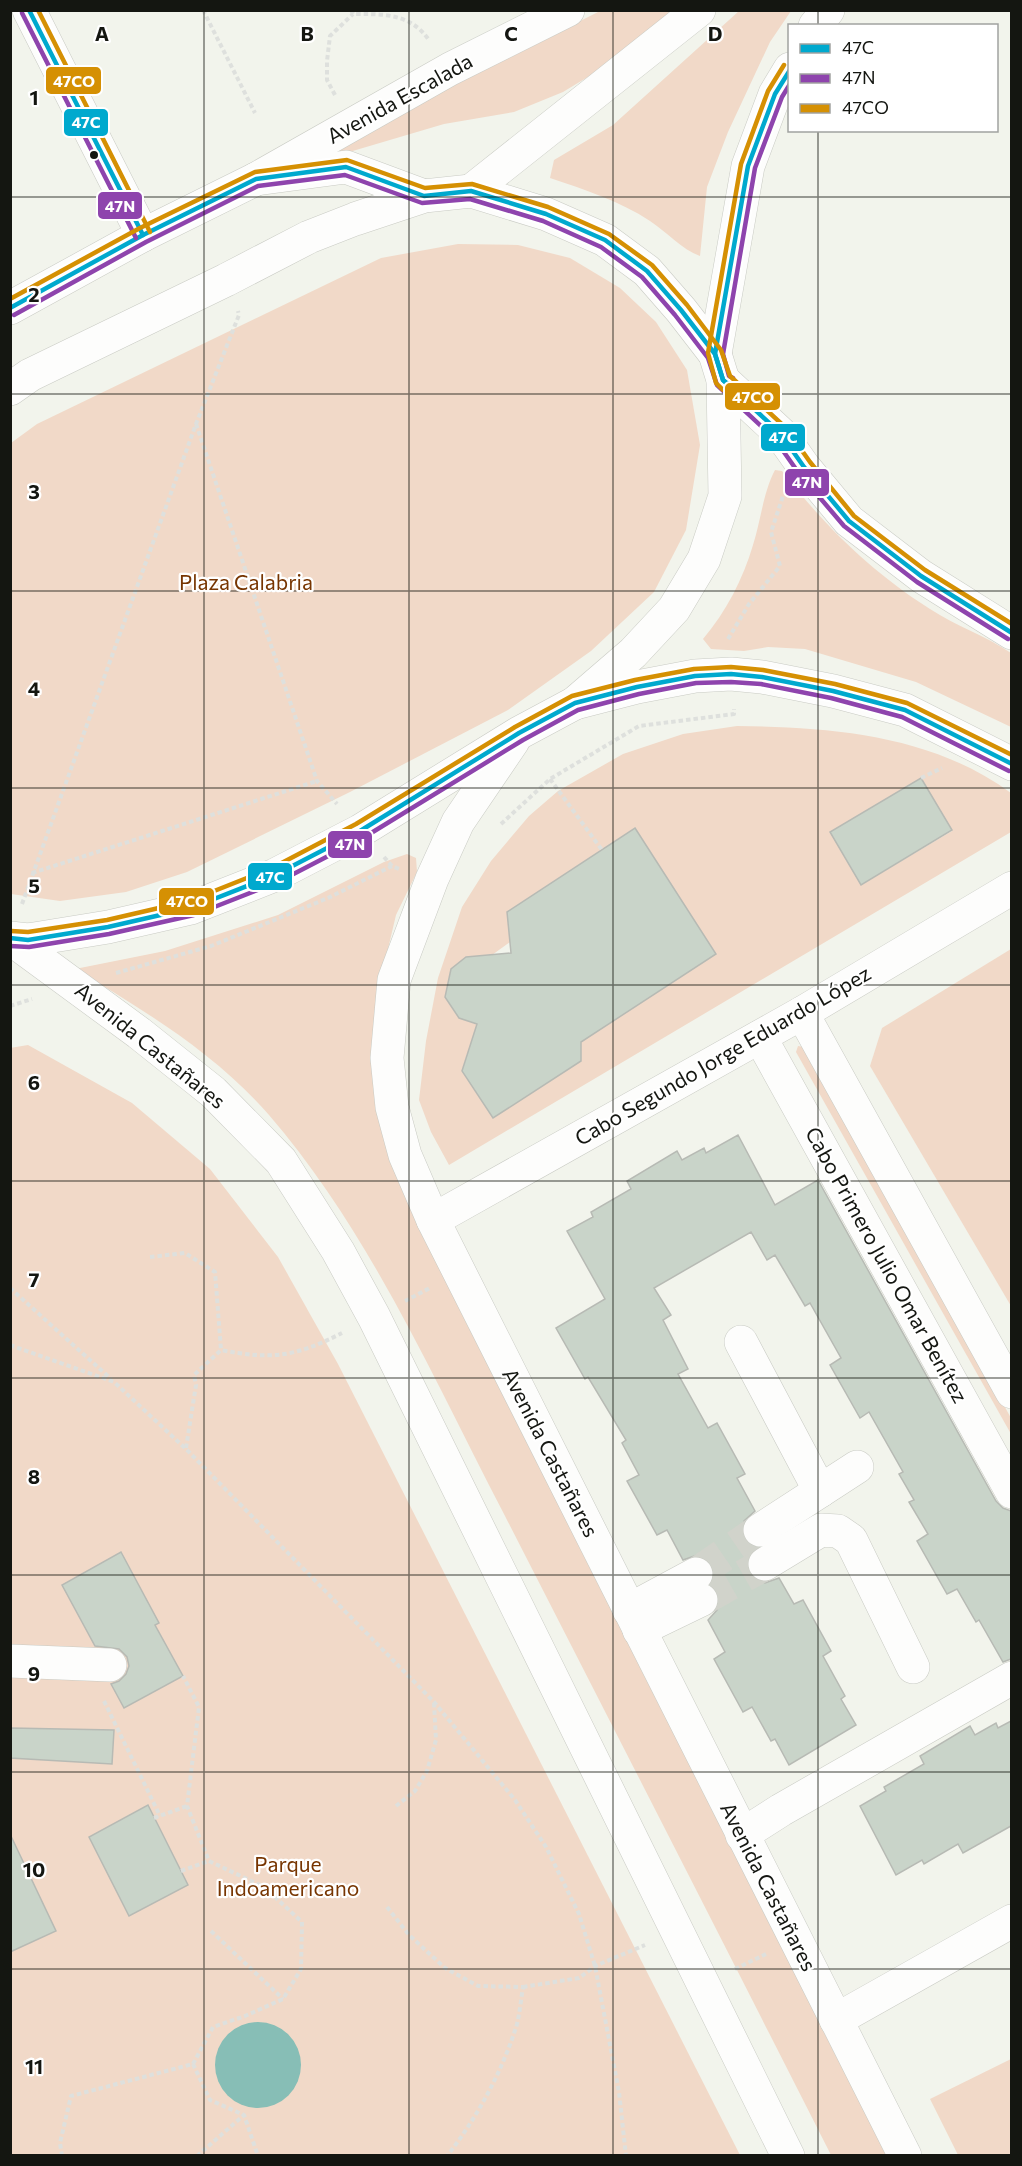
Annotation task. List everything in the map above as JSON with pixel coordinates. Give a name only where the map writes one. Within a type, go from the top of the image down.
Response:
[{"type":"main road","points":[[30,10],[143,235]]},
{"type":"main road","name":"Avenida Escalada","points":[[10,308],[143,235],[256,179],[450,69],[568,10]]},
{"type":"main road","points":[[471,190],[699,10]]},
{"type":"main road","points":[[817,24],[828,10]]},
{"type":"main road","points":[[11,939],[28,940],[108,927],[191,908],[275,875],[360,831],[519,733],[575,703],[633,652],[674,609],[704,558],[725,496],[719,367],[748,166],[775,94],[788,71]]},
{"type":"main road","points":[[256,179],[346,167],[424,196]]},
{"type":"main road","points":[[10,389],[30,375],[309,237],[424,196],[471,190],[546,214],[605,240],[647,271],[681,310],[719,367],[780,433],[804,467],[849,521],[921,576],[1011,633]]},
{"type":"main road","points":[[575,703],[660,682],[695,676],[731,674],[833,691],[905,710],[1011,764]]},
{"type":"main road","name":"Avenida Castañares","points":[[519,733],[458,822],[432,879],[394,980],[387,1058],[392,1107],[405,1155],[433,1220],[905,2156]]},
{"type":"main road","name":"Cabo Segundo Jorge Eduardo López","points":[[433,1220],[802,1013],[1011,888]]},
{"type":"main road","name":"Avenida Castañares","points":[[11,939],[139,1033],[213,1092],[280,1161],[338,1251],[374,1317],[788,2156]]},
{"type":"main road","points":[[802,1013],[1011,1392]]},
{"type":"main road","name":"Cabo Primero Julio Omar Benítez","points":[[760,1037],[1011,1492]]},
{"type":"main road","points":[[741,1342],[820,1491]]},
{"type":"main road","points":[[760,1530],[857,1467]]},
{"type":"main road","points":[[765,1564],[821,1530],[838,1531],[851,1540],[913,1667]]},
{"type":"main road","points":[[634,1620],[699,1587]]},
{"type":"main road","points":[[10,1661],[98,1664]]},
{"type":"main road","points":[[742,1835],[781,1810],[1011,1678]]},
{"type":"main road","points":[[836,2020],[1011,1921]]},
{"type":"path","points":[[203,10],[255,113]]},
{"type":"path","points":[[350,126],[327,80],[327,61],[330,36],[352,12],[390,14],[421,29],[450,69]]},
{"type":"path","points":[[11,939],[32,873],[196,424],[239,315],[226,280]]},
{"type":"path","points":[[196,424],[317,780],[392,866],[432,879]]},
{"type":"path","points":[[500,825],[550,779],[639,726],[734,714],[726,642],[749,604],[780,566],[771,532],[787,483],[804,467]]},
{"type":"path","points":[[550,779],[602,850]]},
{"type":"path","points":[[32,873],[317,780]]},
{"type":"path","points":[[150,1257],[185,1253],[215,1272],[221,1350]]},
{"type":"path","points":[[221,1350],[253,1356],[287,1355],[326,1342],[460,1272]]},
{"type":"path","points":[[10,1288],[186,1449],[434,1702],[515,1800],[546,1847],[579,1914],[595,1966],[619,2092],[626,2156]]},
{"type":"path","points":[[10,1345],[114,1382]]},
{"type":"path","points":[[186,1449],[196,1385],[194,1375],[221,1350]]},
{"type":"path","points":[[98,1664],[160,1816]]},
{"type":"path","points":[[62,2156],[60,2143],[71,2096],[193,2064],[213,2027],[283,1999],[301,1969],[302,1922],[264,1887],[209,1861],[187,1806],[199,1707],[183,1676]]},
{"type":"path","points":[[396,1806],[415,1791],[427,1771],[436,1740],[434,1702]]},
{"type":"path","points":[[154,1818],[187,1806]]},
{"type":"path","points":[[180,1871],[209,1861]]},
{"type":"path","points":[[387,1907],[409,1935],[445,1968],[478,1986],[523,1987],[579,1978],[595,1966],[677,1931]]},
{"type":"path","points":[[211,1931],[283,1999]]},
{"type":"path","points":[[705,1984],[795,1939]]},
{"type":"path","points":[[447,2156],[463,2136],[500,2068],[517,2023],[523,1987]]},
{"type":"path","points":[[193,2064],[210,2100],[244,2115],[257,2153],[256,2156]]},
{"type":"path","points":[[197,2156],[244,2115]]},
{"type":"green space","points":[[600,11],[670,11],[634,49],[563,92],[514,112],[444,124],[329,158],[317,154]]},
{"type":"green space","points":[[739,11],[791,11],[770,42],[728,132],[707,187],[700,256],[626,207],[550,178],[554,160],[613,125]]},
{"type":"green space","name":"Plaza Calabria","points":[[458,244],[518,245],[570,258],[620,288],[656,322],[687,370],[700,445],[686,530],[654,592],[591,651],[508,710],[350,792],[187,872],[126,892],[60,901],[11,894],[11,443],[37,424],[381,258]]},
{"type":"green space","points":[[775,470],[782,471],[832,529],[887,579],[940,615],[1011,653],[1011,727],[916,682],[805,649],[768,647],[744,651],[711,649],[703,639],[733,595],[744,570]]},
{"type":"green space","points":[[737,726],[809,729],[845,732],[915,747],[948,758],[1011,793],[1011,832],[449,1165],[431,1132],[419,1100],[426,1041],[438,978],[462,907],[491,861],[529,816],[558,791],[623,754],[683,734]],"holes":[[[921,778],[952,831],[861,885],[830,832]],[[635,828],[716,954],[581,1042],[581,1061],[493,1118],[462,1071],[467,1054],[548,1003],[485,1027],[459,1018],[445,997],[451,969],[466,957],[492,955],[510,942],[507,912]]]},
{"type":"green space","points":[[407,854],[416,858],[417,872],[396,915],[383,970],[377,1112],[891,2155],[831,2155],[426,1360],[369,1257],[305,1160],[269,1115],[226,1072],[178,1034],[75,969],[165,951],[278,915],[384,862]]},
{"type":"green space","points":[[1011,949],[1011,1306],[870,1066],[882,1028]]},
{"type":"green space","name":"Parque Indoamericano","points":[[28,1045],[132,1103],[210,1169],[278,1257],[338,1364],[740,2155],[11,2156],[10,1048]]},
{"type":"green space","points":[[798,1046],[804,1047],[1011,1418],[1011,1434],[796,1052]]},
{"type":"green space","points":[[1011,2059],[1011,2155],[958,2155],[930,2099]]},
{"type":"water","points":[[258,2022],[275,2025],[289,2034],[298,2048],[301,2065],[298,2082],[289,2096],[275,2105],[258,2108],[241,2105],[227,2096],[218,2082],[215,2065],[218,2048],[227,2034],[241,2025]]},
{"type":"building","points":[[921,778],[952,830],[861,885],[830,832]]},
{"type":"building","points":[[635,828],[716,954],[581,1042],[581,1061],[493,1118],[462,1071],[477,1024],[459,1018],[445,997],[451,969],[466,957],[511,953],[507,912]]},
{"type":"building","points":[[738,1135],[775,1205],[818,1180],[996,1501],[1003,1508],[1011,1511],[1011,1659],[1003,1662],[979,1620],[976,1622],[957,1589],[947,1594],[917,1541],[928,1534],[909,1502],[914,1500],[899,1474],[903,1472],[869,1412],[860,1418],[830,1365],[841,1358],[810,1303],[805,1306],[775,1255],[767,1260],[751,1232],[654,1288],[671,1315],[663,1320],[688,1369],[678,1374],[708,1428],[717,1423],[745,1474],[737,1478],[755,1511],[744,1521],[741,1530],[745,1541],[756,1548],[748,1556],[746,1565],[749,1573],[756,1580],[765,1583],[779,1578],[794,1604],[803,1600],[831,1651],[823,1656],[845,1696],[841,1699],[856,1725],[789,1765],[775,1739],[771,1741],[752,1707],[743,1712],[714,1659],[725,1652],[708,1620],[717,1610],[720,1602],[718,1592],[711,1584],[715,1575],[713,1566],[706,1558],[697,1555],[683,1560],[667,1530],[657,1535],[627,1481],[639,1475],[622,1443],[626,1440],[588,1377],[585,1379],[556,1328],[605,1299],[567,1231],[593,1217],[591,1212],[631,1189],[627,1181],[677,1151],[682,1160],[704,1148],[706,1153]]},
{"type":"building","points":[[121,1552],[159,1623],[155,1625],[183,1676],[124,1708],[111,1684],[119,1681],[126,1674],[129,1666],[127,1657],[119,1649],[95,1646],[62,1585]]},
{"type":"building","points":[[1011,1721],[1011,1826],[963,1853],[958,1844],[924,1864],[922,1860],[896,1875],[860,1806],[886,1791],[884,1787],[924,1764],[920,1756],[970,1726],[975,1735],[996,1723],[998,1728]]},
{"type":"building","points":[[10,1728],[114,1730],[112,1764],[10,1758]]},
{"type":"building","points":[[148,1805],[188,1885],[129,1916],[89,1837]]},
{"type":"building","points":[[10,1834],[56,1931],[10,1952]]},
{"type":"tunnel","points":[[696,1574],[760,1530]]},
{"type":"tunnel","points":[[701,1600],[765,1564]]},
{"type":"transit line","name":"47C","points":[[29,10],[143,235]]},
{"type":"transit line","name":"47CO","points":[[38,10],[150,232]]},
{"type":"transit line","name":"47N","points":[[22,13],[136,238]]},
{"type":"transit line","name":"47CO","points":[[723,390],[716,383],[708,353],[741,164],[768,91],[784,65]]},
{"type":"transit line","name":"47C","points":[[728,384],[723,380],[715,354],[748,166],[775,94],[788,73]]},
{"type":"transit line","name":"47N","points":[[733,378],[729,376],[723,354],[755,168],[782,97],[788,87]]},
{"type":"transit line","name":"47CO","points":[[10,299],[140,228],[255,172],[347,160],[425,188],[472,184],[548,207],[609,234],[652,265],[687,305],[721,350],[730,376],[786,428],[854,516],[925,570],[1012,624]]},
{"type":"transit line","name":"47C","points":[[10,308],[143,235],[256,179],[346,167],[424,196],[471,191],[546,214],[605,240],[647,271],[715,354],[723,380],[780,433],[804,467],[849,521],[921,576],[1012,633]]},
{"type":"transit line","name":"47N","points":[[14,315],[146,242],[258,186],[345,175],[422,203],[470,199],[543,221],[601,247],[642,277],[708,358],[717,385],[774,438],[798,472],[844,526],[917,582],[1008,639]]},
{"type":"transit line","name":"47CO","points":[[11,931],[28,932],[107,920],[189,901],[272,868],[356,824],[515,727],[572,696],[635,680],[694,669],[731,667],[763,670],[835,684],[907,703],[1012,755]]},
{"type":"transit line","name":"47C","points":[[10,938],[28,940],[108,927],[191,908],[275,875],[360,831],[519,733],[575,703],[637,687],[695,676],[731,674],[762,677],[833,691],[905,710],[1012,764]]},
{"type":"transit line","name":"47N","points":[[10,946],[29,947],[109,934],[194,915],[278,882],[363,838],[523,740],[578,710],[639,694],[696,683],[761,684],[831,698],[902,717],[1009,771]]}]
